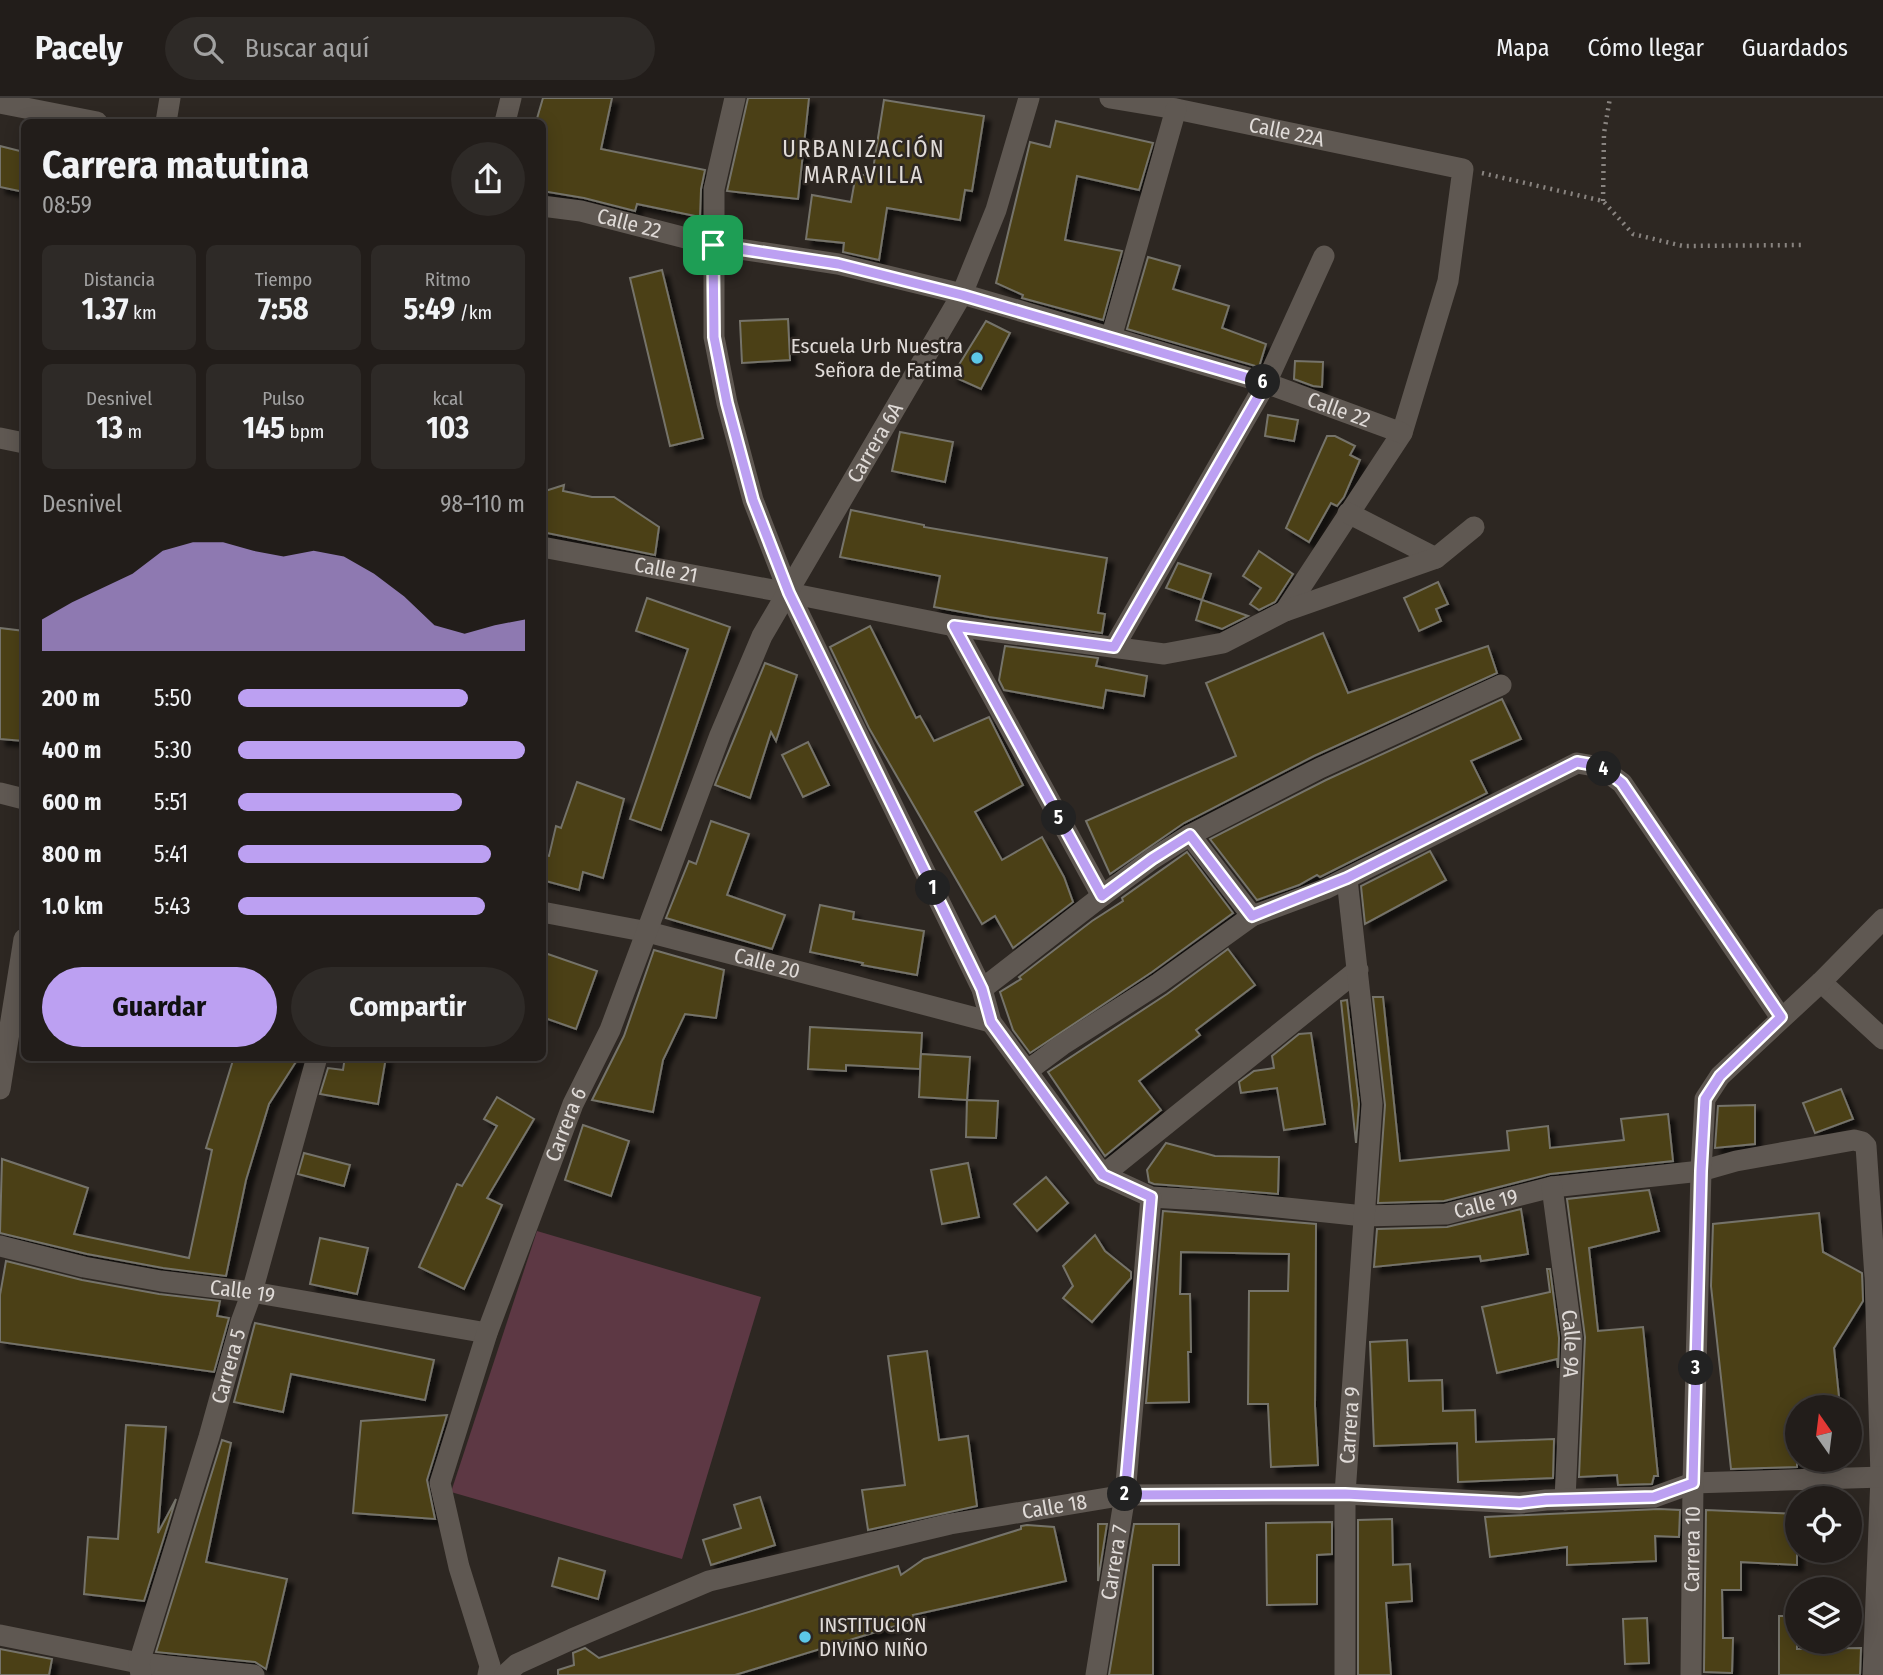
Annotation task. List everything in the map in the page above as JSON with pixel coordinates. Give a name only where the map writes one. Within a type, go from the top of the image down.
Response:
[{"type":"street","points":[[166,119],[170,98]]},
{"type":"street","points":[[506,119],[511,98]]},
{"type":"street","points":[[735,98],[714,190],[714,337],[727,403],[753,500],[789,593],[982,989],[991,1022],[1103,1175],[1358,970]]},
{"type":"street","name":"Carrera 6A","points":[[789,593],[962,295],[996,210],[1029,98]]},
{"type":"street","name":"Calle 22A","points":[[1110,98],[1176,109],[1463,169]]},
{"type":"street","points":[[0,103],[82,119]]},
{"type":"street","points":[[1111,338],[1176,109]]},
{"type":"street","points":[[1286,611],[1402,433],[1448,281],[1463,169]]},
{"type":"street","name":"Calle 22","points":[[546,207],[581,211],[713,245],[838,264],[962,295],[1266,383],[1402,433]]},
{"type":"street","points":[[1114,647],[1266,383],[1324,256]]},
{"type":"street","points":[[0,438],[21,442]]},
{"type":"street","points":[[1348,513],[1436,558]]},
{"type":"street","name":"Calle 21","points":[[546,548],[954,626],[1164,654],[1223,643],[1286,611],[1436,558],[1474,527]]},
{"type":"street","name":"Carrera 6","points":[[488,1675],[490,1666],[459,1567],[440,1483],[487,1334],[573,1104],[610,1030],[720,735],[762,636],[789,593]]},
{"type":"street","points":[[954,626],[1102,896]]},
{"type":"street","points":[[982,989],[1102,896],[1190,835],[1320,768],[1501,685]]},
{"type":"street","points":[[1027,1071],[1252,916],[1347,878],[1577,762],[1600,766],[1622,783],[1781,1017]]},
{"type":"street","points":[[0,793],[21,798]]},
{"type":"street","points":[[1190,835],[1252,916]]},
{"type":"street","name":"Carrera 9","points":[[1345,1675],[1345,1494],[1372,1104],[1347,878]]},
{"type":"street","name":"Calle 20","points":[[546,913],[648,932],[991,1022]]},
{"type":"street","name":"Carrera 10","points":[[1691,1675],[1693,1483],[1705,1099],[1720,1076],[1821,982],[1883,919]]},
{"type":"street","points":[[0,1089],[21,959]]},
{"type":"street","points":[[1821,982],[1883,1039]]},
{"type":"street","name":"Carrera 5","points":[[140,1669],[241,1322],[253,1292],[316,1061]]},
{"type":"street","name":"Calle 19","points":[[1103,1175],[1151,1197],[1364,1216],[1446,1214],[1552,1187],[1701,1171],[1736,1161],[1854,1140],[1862,1142],[1866,1146],[1875,1277],[1882,1477]]},
{"type":"street","name":"Calle 9A","points":[[1552,1187],[1572,1338],[1565,1500]]},
{"type":"street","name":"Carrera 7","points":[[1096,1675],[1125,1495],[1151,1197]]},
{"type":"street","name":"Calle 19","points":[[0,1246],[69,1264],[161,1281],[253,1292],[487,1334]]},
{"type":"street","points":[[1873,1675],[1882,1477]]},
{"type":"street","name":"Calle 18","points":[[505,1675],[517,1664],[709,1581],[950,1524],[1125,1495],[1345,1494],[1520,1503],[1654,1497],[1693,1483],[1882,1477]]},
{"type":"street","points":[[0,1635],[140,1669],[254,1675]]},
{"type":"path","points":[[1603,201],[1604,132],[1610,98]]},
{"type":"path","points":[[1463,169],[1603,201],[1633,234],[1684,246],[1805,245]]},
{"type":"shaded area","points":[[537,1231],[761,1297],[682,1559],[451,1492]]},
{"type":"building","points":[[543,98],[612,98],[601,149],[705,170],[700,217],[637,204],[635,211],[546,192],[546,119],[537,119]]},
{"type":"building","points":[[748,98],[809,98],[798,199],[727,191]]},
{"type":"building","points":[[884,100],[984,116],[972,191],[965,190],[960,220],[887,208],[879,260],[843,252],[844,243],[806,239],[812,195],[851,202],[856,174],[872,176]]},
{"type":"building","points":[[1056,121],[1153,143],[1139,190],[1077,176],[1065,240],[1122,251],[1103,320],[1022,298],[1023,295],[996,283],[1030,142],[1050,147]]},
{"type":"building","points":[[0,146],[21,151],[21,191],[0,187]]},
{"type":"building","points":[[1148,257],[1180,266],[1173,289],[1229,306],[1222,328],[1266,344],[1259,367],[1127,329]]},
{"type":"building","points":[[662,270],[703,438],[670,446],[630,278]]},
{"type":"building","points":[[788,319],[790,360],[742,363],[740,321]]},
{"type":"building","points":[[986,321],[1010,333],[981,389],[952,376]]},
{"type":"building","points":[[1295,361],[1323,362],[1322,387],[1294,379]]},
{"type":"building","points":[[1268,415],[1298,420],[1294,441],[1265,436]]},
{"type":"building","points":[[900,432],[953,442],[945,482],[892,471]]},
{"type":"building","points":[[1327,436],[1335,436],[1355,446],[1350,455],[1360,460],[1344,497],[1337,506],[1331,503],[1309,542],[1286,528]]},
{"type":"building","points":[[564,485],[563,491],[592,497],[614,497],[659,527],[655,555],[546,533],[546,491]]},
{"type":"building","points":[[851,510],[924,527],[1107,558],[1098,613],[1105,614],[1102,633],[934,607],[940,576],[840,557]]},
{"type":"building","points":[[1259,551],[1293,574],[1275,602],[1259,610],[1250,604],[1261,588],[1243,576]]},
{"type":"building","points":[[1178,563],[1211,574],[1202,600],[1166,588]]},
{"type":"building","points":[[1438,582],[1448,604],[1436,609],[1441,621],[1419,631],[1404,598]]},
{"type":"building","points":[[647,598],[730,627],[661,830],[630,819],[688,649],[636,631]]},
{"type":"building","points":[[1202,600],[1248,616],[1222,629],[1196,620]]},
{"type":"building","points":[[870,626],[916,718],[920,716],[934,741],[989,717],[1023,785],[975,812],[1002,860],[1042,837],[1064,877],[1073,902],[1013,948],[995,916],[982,924],[869,728],[830,647]]},
{"type":"building","points":[[0,628],[21,631],[21,741],[0,739]]},
{"type":"building","points":[[1323,633],[1348,693],[1488,646],[1497,673],[1314,756],[1184,823],[1110,874],[1086,821],[1236,756],[1206,683]]},
{"type":"building","points":[[1005,646],[1098,658],[1096,666],[1147,676],[1144,696],[1106,690],[1103,708],[1004,690],[999,680]]},
{"type":"building","points":[[765,663],[797,675],[776,741],[771,732],[750,798],[715,785]]},
{"type":"building","points":[[1502,699],[1521,739],[1471,761],[1487,793],[1320,877],[1317,875],[1299,885],[1257,900],[1210,839],[1326,780]]},
{"type":"building","points":[[808,742],[829,785],[803,797],[782,755]]},
{"type":"building","points":[[577,782],[624,799],[603,878],[583,872],[579,890],[546,881],[546,856],[549,856],[556,826],[561,828]]},
{"type":"building","points":[[711,821],[749,834],[727,895],[785,915],[772,949],[666,918],[689,861],[696,864]]},
{"type":"building","points":[[1430,851],[1446,880],[1365,924],[1361,886]]},
{"type":"building","points":[[1187,852],[1233,913],[1152,972],[1030,1053],[1013,1030],[1000,992],[1021,979],[1019,977],[1092,921],[1123,901],[1122,898]]},
{"type":"building","points":[[820,905],[854,912],[853,919],[924,931],[917,975],[810,952]]},
{"type":"building","points":[[1228,949],[1255,985],[1196,1030],[1200,1035],[1139,1081],[1161,1110],[1105,1156],[1048,1072],[1167,994]]},
{"type":"building","points":[[654,950],[724,970],[716,1018],[685,1014],[663,1060],[653,1112],[592,1100],[624,1036]]},
{"type":"building","points":[[546,953],[597,971],[576,1029],[546,1018]]},
{"type":"building","points":[[1373,997],[1383,997],[1400,1161],[1509,1150],[1507,1131],[1548,1126],[1550,1148],[1624,1140],[1621,1119],[1668,1114],[1673,1161],[1550,1174],[1444,1201],[1378,1203],[1385,1105]]},
{"type":"building","points":[[1347,1000],[1359,1104],[1356,1143],[1341,1001]]},
{"type":"building","points":[[810,1027],[922,1033],[920,1069],[846,1065],[846,1071],[808,1069]]},
{"type":"building","points":[[1311,1033],[1325,1124],[1284,1130],[1277,1088],[1241,1093],[1239,1082],[1254,1071],[1274,1068],[1272,1056],[1299,1034]]},
{"type":"building","points":[[921,1054],[970,1057],[967,1100],[919,1097]]},
{"type":"building","points":[[233,1061],[296,1061],[269,1104],[246,1180],[226,1276],[87,1254],[0,1233],[2,1159],[88,1188],[74,1234],[189,1258],[212,1150],[206,1148]]},
{"type":"building","points":[[344,1061],[385,1061],[378,1104],[320,1094],[328,1068],[343,1070]]},
{"type":"building","points":[[1841,1089],[1853,1119],[1815,1133],[1803,1103]]},
{"type":"building","points":[[497,1097],[534,1119],[487,1198],[502,1205],[464,1289],[419,1267],[457,1184],[462,1186],[497,1126],[484,1119]]},
{"type":"building","points":[[967,1100],[998,1101],[996,1138],[966,1137]]},
{"type":"building","points":[[1755,1105],[1755,1144],[1715,1148],[1718,1106]]},
{"type":"building","points":[[583,1125],[629,1141],[611,1196],[565,1180]]},
{"type":"building","points":[[1166,1143],[1215,1156],[1279,1157],[1278,1194],[1149,1182],[1147,1170]]},
{"type":"building","points":[[304,1153],[350,1165],[344,1186],[298,1174]]},
{"type":"building","points":[[968,1163],[979,1217],[942,1224],[931,1170]]},
{"type":"building","points":[[1046,1177],[1068,1203],[1037,1231],[1014,1204]]},
{"type":"building","points":[[1649,1190],[1659,1231],[1589,1248],[1598,1331],[1643,1327],[1658,1476],[1654,1476],[1652,1484],[1618,1485],[1617,1475],[1579,1477],[1585,1337],[1567,1199]]},
{"type":"building","points":[[1521,1209],[1528,1254],[1481,1261],[1480,1256],[1374,1267],[1377,1229],[1447,1227]]},
{"type":"building","points":[[1163,1211],[1316,1224],[1315,1406],[1318,1465],[1271,1467],[1268,1404],[1248,1404],[1249,1291],[1288,1291],[1289,1254],[1181,1252],[1180,1294],[1190,1294],[1189,1402],[1146,1403]]},
{"type":"building","points":[[1819,1213],[1823,1252],[1862,1273],[1863,1301],[1834,1348],[1839,1395],[1785,1395],[1785,1467],[1731,1469],[1711,1286],[1713,1224]]},
{"type":"building","points":[[1095,1235],[1105,1251],[1131,1272],[1131,1278],[1092,1322],[1063,1298],[1073,1286],[1063,1266]]},
{"type":"building","points":[[320,1238],[368,1248],[357,1294],[310,1284]]},
{"type":"building","points":[[6,1261],[82,1280],[159,1294],[220,1301],[217,1316],[229,1318],[214,1372],[0,1342],[0,1295]]},
{"type":"building","points":[[1547,1269],[1550,1269],[1559,1338],[1558,1368],[1557,1359],[1497,1373],[1482,1307],[1550,1292]]},
{"type":"building","points":[[255,1323],[434,1360],[425,1400],[291,1374],[283,1412],[234,1402]]},
{"type":"building","points":[[1407,1340],[1409,1381],[1442,1380],[1443,1411],[1475,1410],[1476,1442],[1554,1439],[1553,1478],[1458,1482],[1457,1443],[1374,1446],[1370,1342]]},
{"type":"building","points":[[927,1351],[939,1440],[968,1436],[977,1506],[868,1530],[862,1490],[905,1485],[888,1356]]},
{"type":"building","points":[[447,1415],[427,1480],[435,1519],[353,1513],[361,1421]]},
{"type":"building","points":[[126,1425],[166,1427],[158,1533],[176,1499],[144,1601],[84,1594],[88,1537],[118,1539]]},
{"type":"building","points":[[222,1440],[231,1443],[206,1562],[287,1579],[266,1669],[255,1662],[156,1652]]},
{"type":"building","points":[[760,1497],[775,1545],[711,1565],[703,1540],[741,1528],[734,1505]]},
{"type":"building","points":[[1680,1510],[1679,1537],[1655,1536],[1656,1561],[1567,1565],[1567,1547],[1490,1557],[1485,1517]]},
{"type":"building","points":[[1706,1510],[1785,1513],[1785,1563],[1797,1565],[1741,1562],[1741,1590],[1722,1590],[1723,1638],[1733,1638],[1732,1673],[1704,1672]]},
{"type":"building","points":[[1392,1519],[1393,1565],[1410,1564],[1412,1601],[1386,1603],[1391,1675],[1358,1675],[1358,1520]]},
{"type":"building","points":[[1332,1522],[1332,1554],[1317,1555],[1317,1604],[1267,1605],[1266,1523]]},
{"type":"building","points":[[1098,1524],[1107,1524],[1098,1581]]},
{"type":"building","points":[[1134,1524],[1179,1524],[1179,1565],[1153,1565],[1153,1675],[1109,1675]]},
{"type":"building","points":[[1027,1525],[1054,1527],[1066,1581],[913,1615],[915,1620],[735,1675],[558,1675],[558,1670],[574,1665],[573,1653],[585,1648],[599,1658],[898,1566],[901,1575],[924,1559]]},
{"type":"building","points":[[559,1558],[605,1571],[598,1599],[552,1586]]},
{"type":"building","points":[[1779,1616],[1785,1616],[1785,1654],[1861,1654],[1860,1675],[1779,1675]]},
{"type":"building","points":[[1647,1618],[1649,1663],[1625,1664],[1623,1619]]},
{"type":"building","points":[[0,1649],[52,1659],[49,1675],[0,1675]]},
{"type":"place","name":"Escuela Urb Nuestra Señora de Fatima","points":[[977,358]]},
{"type":"place","name":"INSTITUCION DIVINO NIÑO","points":[[805,1637]]},
{"type":"district","name":"URBANIZACIÓN MARAVILLA","points":[[864,162]]},
{"type":"route","points":[[713,245],[838,264],[962,295],[1266,383],[1114,647],[954,626],[1102,896],[1190,835],[1252,916],[1325,889],[1577,762],[1600,766],[1622,783],[1781,1017],[1720,1076],[1705,1099],[1693,1483],[1654,1497],[1520,1503],[1345,1494],[1125,1495],[1151,1197],[1103,1175],[991,1022],[982,989],[789,593],[753,500],[727,403],[714,337],[713,245]]}]
